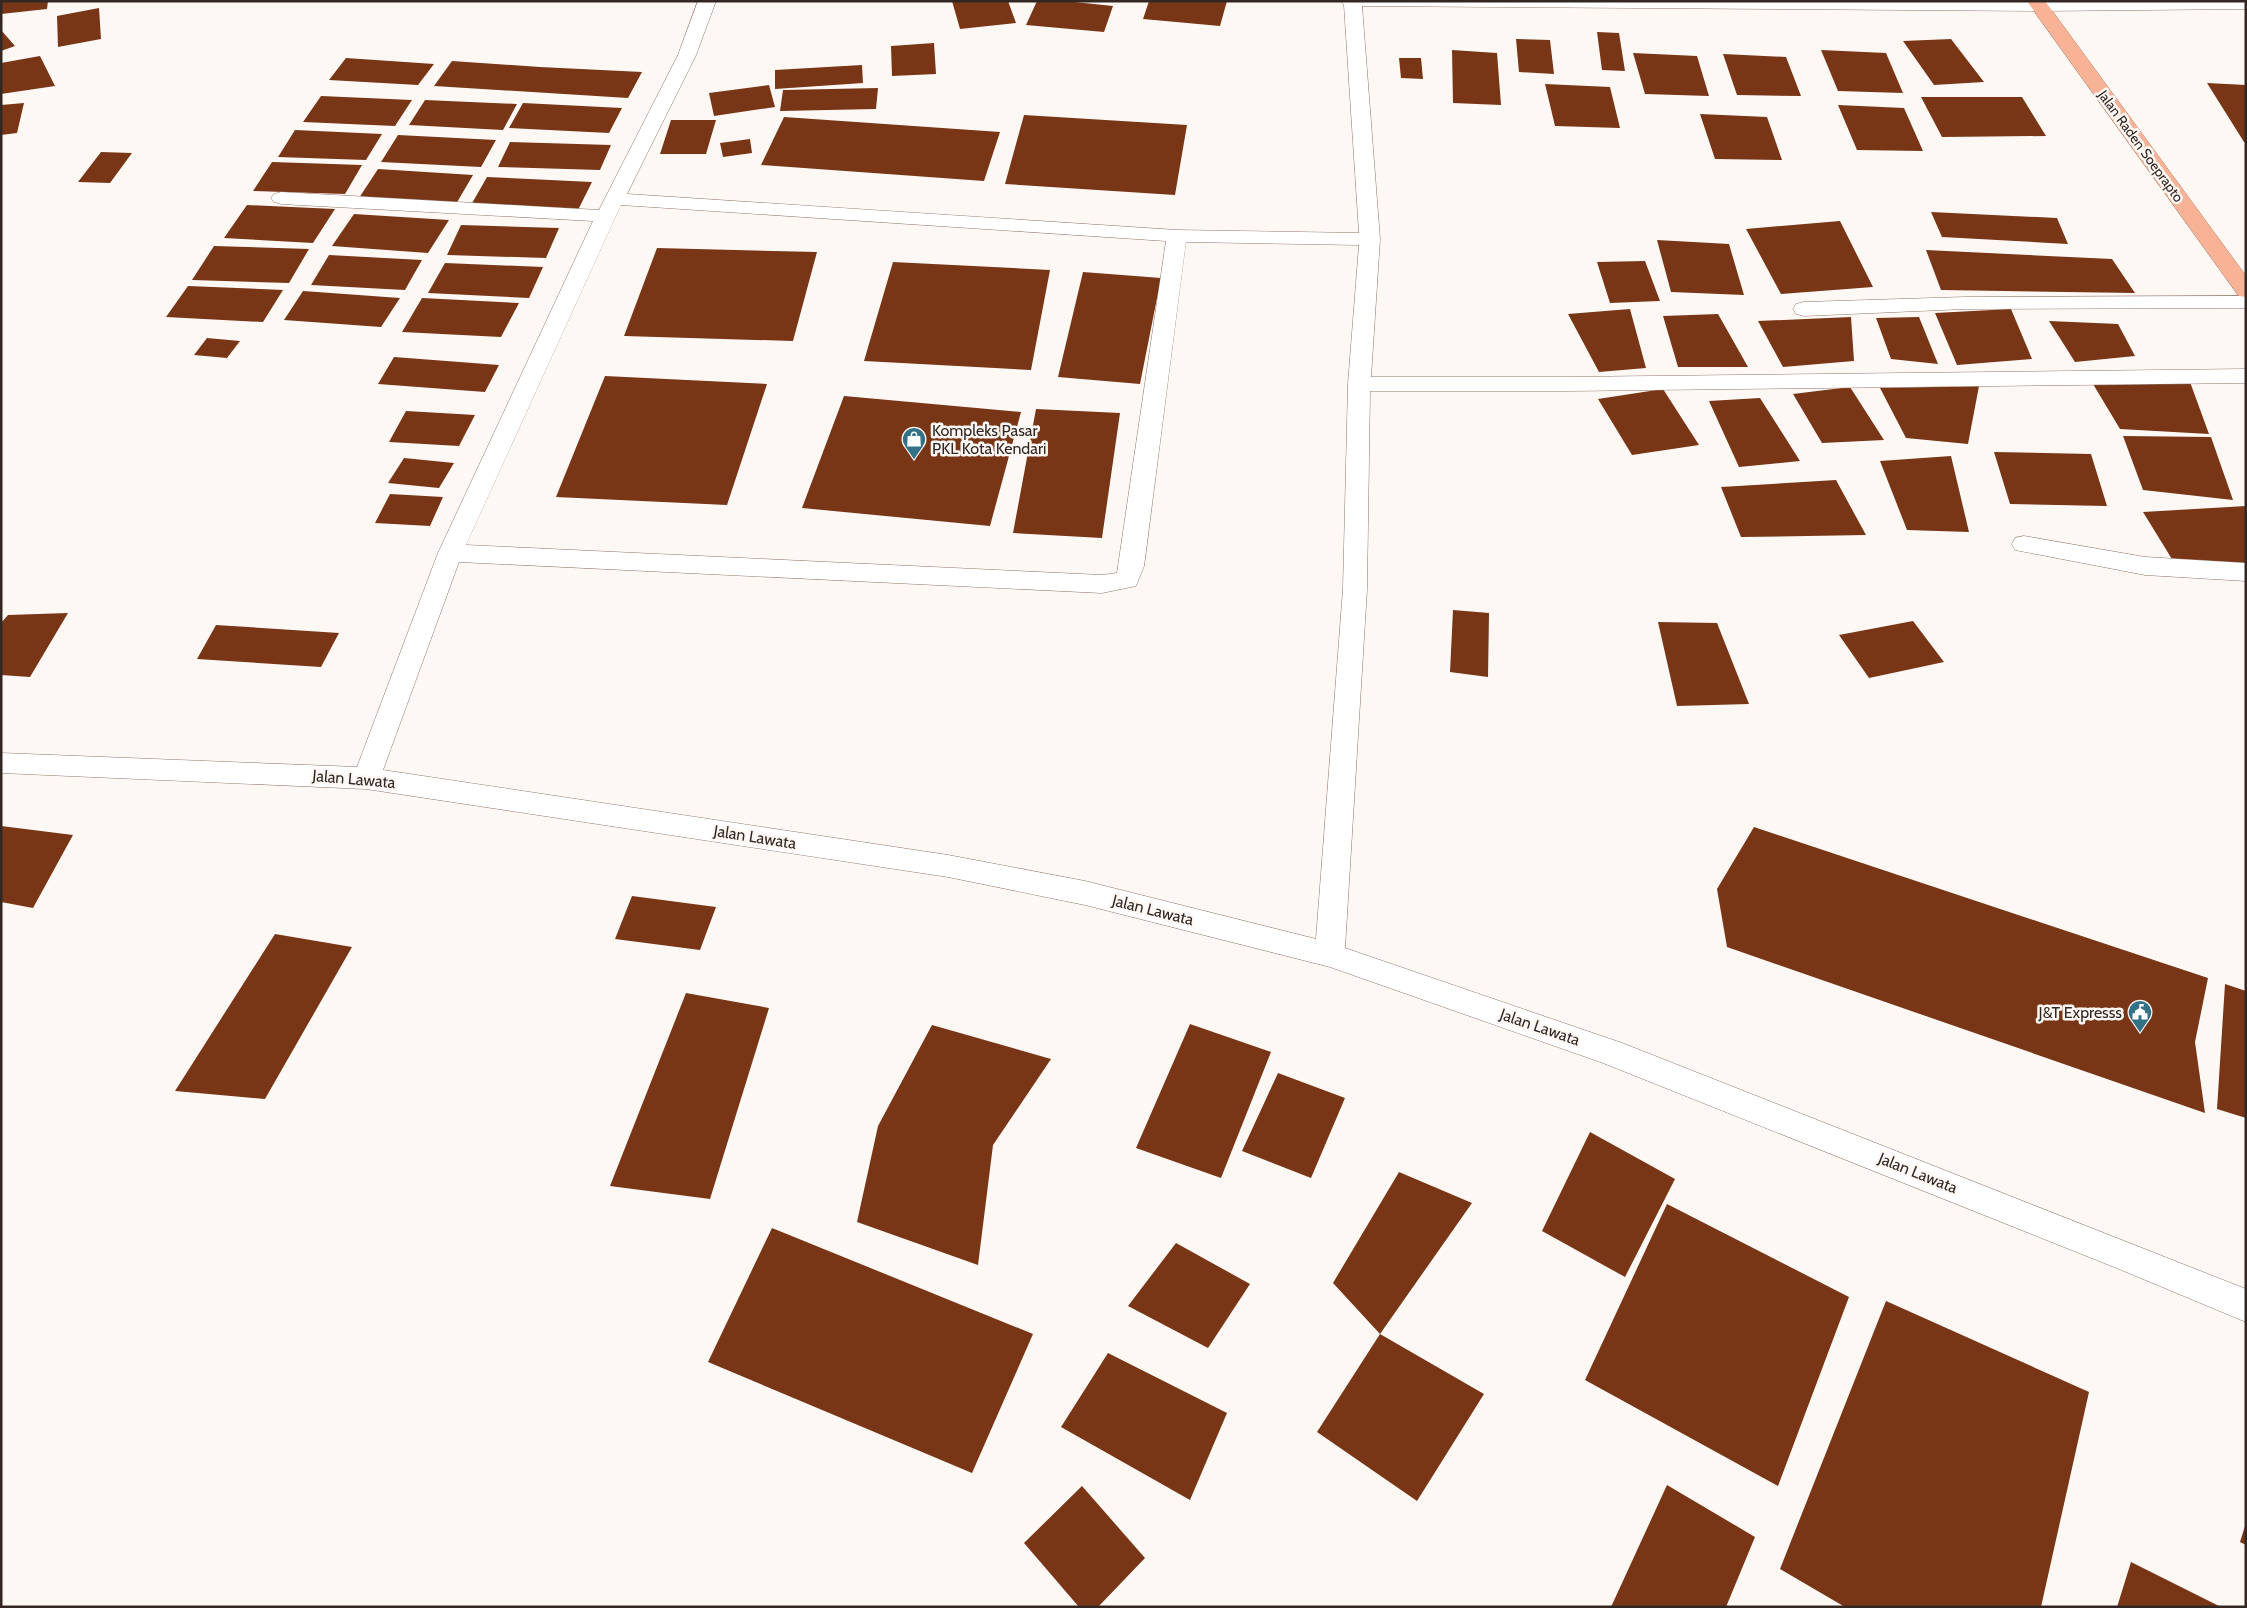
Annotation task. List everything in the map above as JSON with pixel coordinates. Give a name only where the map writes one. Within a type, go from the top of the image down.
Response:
[{"type":"highway","name":"Jalan Raden Soeprapto","points":[[2038,4],[2246,291]]},
{"type":"street","points":[[366,778],[450,553],[611,208],[687,55],[707,1]]},
{"type":"street","points":[[1330,955],[1355,589],[1359,384],[1370,239],[1351,2],[2246,4]]},
{"type":"street","points":[[282,198],[611,208],[1177,236],[1370,239]]},
{"type":"street","points":[[450,553],[1102,584],[1127,580],[1132,566],[1177,236]]},
{"type":"street","points":[[1804,309],[1965,303],[2246,302]]},
{"type":"street","points":[[1359,384],[1568,384],[2246,376]]},
{"type":"street","points":[[2024,544],[2145,566],[2246,572]]},
{"type":"street","name":"Jalan Lawata","points":[[1,763],[366,778],[948,866],[1085,894],[1330,955],[1611,1052],[2122,1254],[2246,1306]]},
{"type":"building","points":[[1,1],[48,1],[47,9],[1,14]]},
{"type":"building","points":[[952,1],[1008,1],[1016,23],[960,29]]},
{"type":"building","points":[[1037,1],[1065,1],[1113,6],[1104,32],[1026,25]]},
{"type":"building","points":[[1149,1],[1227,1],[1220,26],[1143,19]]},
{"type":"building","points":[[99,8],[101,39],[58,47],[57,16]]},
{"type":"building","points":[[1,30],[15,46],[1,51]]},
{"type":"building","points":[[1597,32],[1619,33],[1625,71],[1602,70]]},
{"type":"building","points":[[1516,39],[1550,40],[1554,74],[1519,72]]},
{"type":"building","points":[[1951,39],[1984,82],[1934,85],[1903,41]]},
{"type":"building","points":[[934,43],[936,74],[892,76],[891,46]]},
{"type":"building","points":[[1452,50],[1497,53],[1501,105],[1453,103]]},
{"type":"building","points":[[1821,50],[1886,53],[1903,93],[1838,91]]},
{"type":"building","points":[[1633,53],[1697,56],[1709,96],[1645,94]]},
{"type":"building","points":[[1723,54],[1786,57],[1801,96],[1737,95]]},
{"type":"building","points":[[40,56],[55,86],[1,94],[1,63]]},
{"type":"building","points":[[346,58],[434,64],[418,85],[329,80]]},
{"type":"building","points":[[1399,58],[1421,58],[1423,79],[1401,78]]},
{"type":"building","points":[[452,61],[642,72],[628,98],[434,86]]},
{"type":"building","points":[[862,65],[863,83],[775,89],[775,70]]},
{"type":"building","points":[[2207,83],[2246,85],[2246,142],[2244,142]]},
{"type":"building","points":[[1545,84],[1610,87],[1620,128],[1555,126]]},
{"type":"building","points":[[769,85],[775,107],[714,116],[709,93]]},
{"type":"building","points":[[878,88],[876,109],[780,111],[783,90]]},
{"type":"building","points":[[321,96],[412,100],[395,126],[303,122]]},
{"type":"building","points":[[1921,97],[2022,97],[2046,136],[1942,137]]},
{"type":"building","points":[[425,100],[517,104],[503,130],[409,125]]},
{"type":"building","points":[[24,103],[17,133],[1,135],[1,105]]},
{"type":"building","points":[[523,103],[622,108],[609,133],[509,128]]},
{"type":"building","points":[[1838,105],[1904,108],[1923,151],[1857,150]]},
{"type":"building","points":[[1700,114],[1767,117],[1782,160],[1715,159]]},
{"type":"building","points":[[1024,115],[1187,125],[1175,195],[1005,184]]},
{"type":"building","points":[[784,117],[1000,132],[984,181],[761,165]]},
{"type":"building","points":[[671,120],[716,120],[706,154],[660,154]]},
{"type":"building","points":[[295,130],[382,134],[366,160],[278,157]]},
{"type":"building","points":[[398,135],[496,140],[481,167],[381,162]]},
{"type":"building","points":[[750,139],[752,153],[723,157],[720,143]]},
{"type":"building","points":[[510,142],[611,145],[600,170],[498,167]]},
{"type":"building","points":[[101,152],[132,153],[110,183],[78,182]]},
{"type":"building","points":[[272,162],[362,165],[345,194],[253,191]]},
{"type":"building","points":[[378,169],[473,175],[456,204],[359,198]]},
{"type":"building","points":[[487,177],[592,182],[578,210],[471,205]]},
{"type":"building","points":[[247,205],[335,209],[313,243],[224,238]]},
{"type":"building","points":[[1931,212],[2057,218],[2068,244],[1942,237]]},
{"type":"building","points":[[354,214],[449,220],[428,253],[332,246]]},
{"type":"building","points":[[1840,221],[1873,287],[1781,294],[1746,229]]},
{"type":"building","points":[[461,225],[559,228],[546,258],[447,255]]},
{"type":"building","points":[[1657,240],[1729,244],[1744,295],[1671,292]]},
{"type":"building","points":[[214,246],[309,249],[289,283],[192,280]]},
{"type":"building","points":[[657,248],[817,252],[793,341],[624,336]]},
{"type":"building","points":[[1926,250],[2112,259],[2135,293],[1941,290]]},
{"type":"building","points":[[329,255],[422,260],[405,290],[311,285]]},
{"type":"building","points":[[1645,261],[1660,301],[1610,303],[1597,262]]},
{"type":"building","points":[[893,262],[1050,270],[1031,370],[864,361]]},
{"type":"building","points":[[445,263],[543,267],[529,298],[428,293]]},
{"type":"building","points":[[1083,272],[1161,278],[1140,384],[1058,377]]},
{"type":"building","points":[[188,286],[283,290],[263,322],[166,317]]},
{"type":"building","points":[[303,291],[400,298],[381,327],[284,320]]},
{"type":"building","points":[[422,298],[519,303],[501,337],[402,332]]},
{"type":"building","points":[[1630,309],[1646,368],[1599,372],[1568,314]]},
{"type":"building","points":[[2011,309],[2032,359],[1957,365],[1935,313]]},
{"type":"building","points":[[1718,314],[1748,367],[1678,367],[1663,316]]},
{"type":"building","points":[[1851,317],[1854,361],[1783,367],[1758,321]]},
{"type":"building","points":[[1919,317],[1938,364],[1891,359],[1876,318]]},
{"type":"building","points":[[2049,321],[2118,324],[2135,356],[2075,362]]},
{"type":"building","points":[[207,338],[240,341],[227,358],[194,355]]},
{"type":"building","points":[[394,357],[499,365],[485,392],[378,384]]},
{"type":"building","points":[[605,376],[767,384],[727,505],[556,497]]},
{"type":"building","points":[[2190,382],[2209,434],[2120,429],[2093,384]]},
{"type":"building","points":[[1979,386],[1968,444],[1906,438],[1880,388]]},
{"type":"building","points":[[1850,387],[1884,440],[1822,443],[1793,394]]},
{"type":"building","points":[[1663,389],[1699,445],[1632,455],[1598,399]]},
{"type":"building","name":"Kompleks Pasar PKL Kota Kendari","points":[[844,396],[1021,412],[990,526],[802,508]]},
{"type":"building","points":[[1760,398],[1800,461],[1739,467],[1709,401]]},
{"type":"building","points":[[1036,409],[1120,413],[1102,538],[1013,533]]},
{"type":"building","points":[[406,411],[475,415],[459,446],[389,442]]},
{"type":"building","points":[[2123,436],[2211,437],[2233,500],[2143,490]]},
{"type":"building","points":[[1994,452],[2091,454],[2107,506],[2010,504]]},
{"type":"building","points":[[1951,456],[1969,532],[1907,530],[1880,461]]},
{"type":"building","points":[[404,458],[454,463],[439,488],[388,483]]},
{"type":"building","points":[[1836,480],[1866,535],[1741,537],[1721,487]]},
{"type":"building","points":[[390,494],[443,497],[430,526],[375,523]]},
{"type":"building","points":[[2246,506],[2246,563],[2175,564],[2143,512]]},
{"type":"building","points":[[1453,610],[1489,613],[1488,677],[1450,672]]},
{"type":"building","points":[[68,613],[30,677],[1,675],[1,623],[8,615]]},
{"type":"building","points":[[1913,621],[1944,662],[1869,678],[1839,635]]},
{"type":"building","points":[[1658,622],[1717,623],[1749,704],[1677,706]]},
{"type":"building","points":[[216,625],[339,633],[321,667],[197,659]]},
{"type":"building","points":[[1,826],[73,835],[33,908],[1,902]]},
{"type":"building","points":[[1754,827],[2208,978],[2195,1042],[2205,1113],[1727,947],[1717,889]]},
{"type":"building","points":[[632,896],[716,907],[700,950],[615,939]]},
{"type":"building","points":[[275,934],[352,947],[265,1099],[175,1091]]},
{"type":"building","points":[[2225,984],[2246,991],[2246,1118],[2217,1109]]},
{"type":"building","points":[[686,993],[769,1008],[710,1199],[610,1186]]},
{"type":"building","points":[[1190,1024],[1271,1052],[1221,1178],[1136,1148]]},
{"type":"building","points":[[932,1025],[1051,1059],[993,1145],[978,1265],[857,1222],[878,1126]]},
{"type":"building","points":[[1278,1073],[1345,1098],[1311,1178],[1242,1151]]},
{"type":"building","points":[[1590,1132],[1675,1179],[1625,1277],[1542,1231]]},
{"type":"building","points":[[1399,1172],[1472,1203],[1380,1334],[1333,1283]]},
{"type":"building","points":[[1667,1204],[1849,1297],[1778,1486],[1585,1380]]},
{"type":"building","points":[[772,1228],[1033,1334],[972,1473],[708,1362]]},
{"type":"building","points":[[1176,1243],[1250,1284],[1208,1348],[1128,1306]]},
{"type":"building","points":[[1886,1301],[2089,1392],[2041,1607],[1845,1607],[1780,1569]]},
{"type":"building","points":[[1380,1334],[1484,1394],[1417,1501],[1317,1432]]},
{"type":"building","points":[[1108,1353],[1227,1413],[1190,1500],[1061,1427]]},
{"type":"building","points":[[1667,1485],[1755,1537],[1726,1607],[1611,1607]]},
{"type":"building","points":[[1082,1486],[1145,1558],[1098,1607],[1079,1607],[1024,1543]]},
{"type":"building","points":[[2246,1523],[2246,1545],[2240,1542]]},
{"type":"building","points":[[2131,1562],[2221,1607],[2117,1607]]},
{"type":"place","name":"Kompleks Pasar PKL Kota Kendari","points":[[914,460]]},
{"type":"place","name":"J&T Expresss","points":[[2140,1033]]}]
